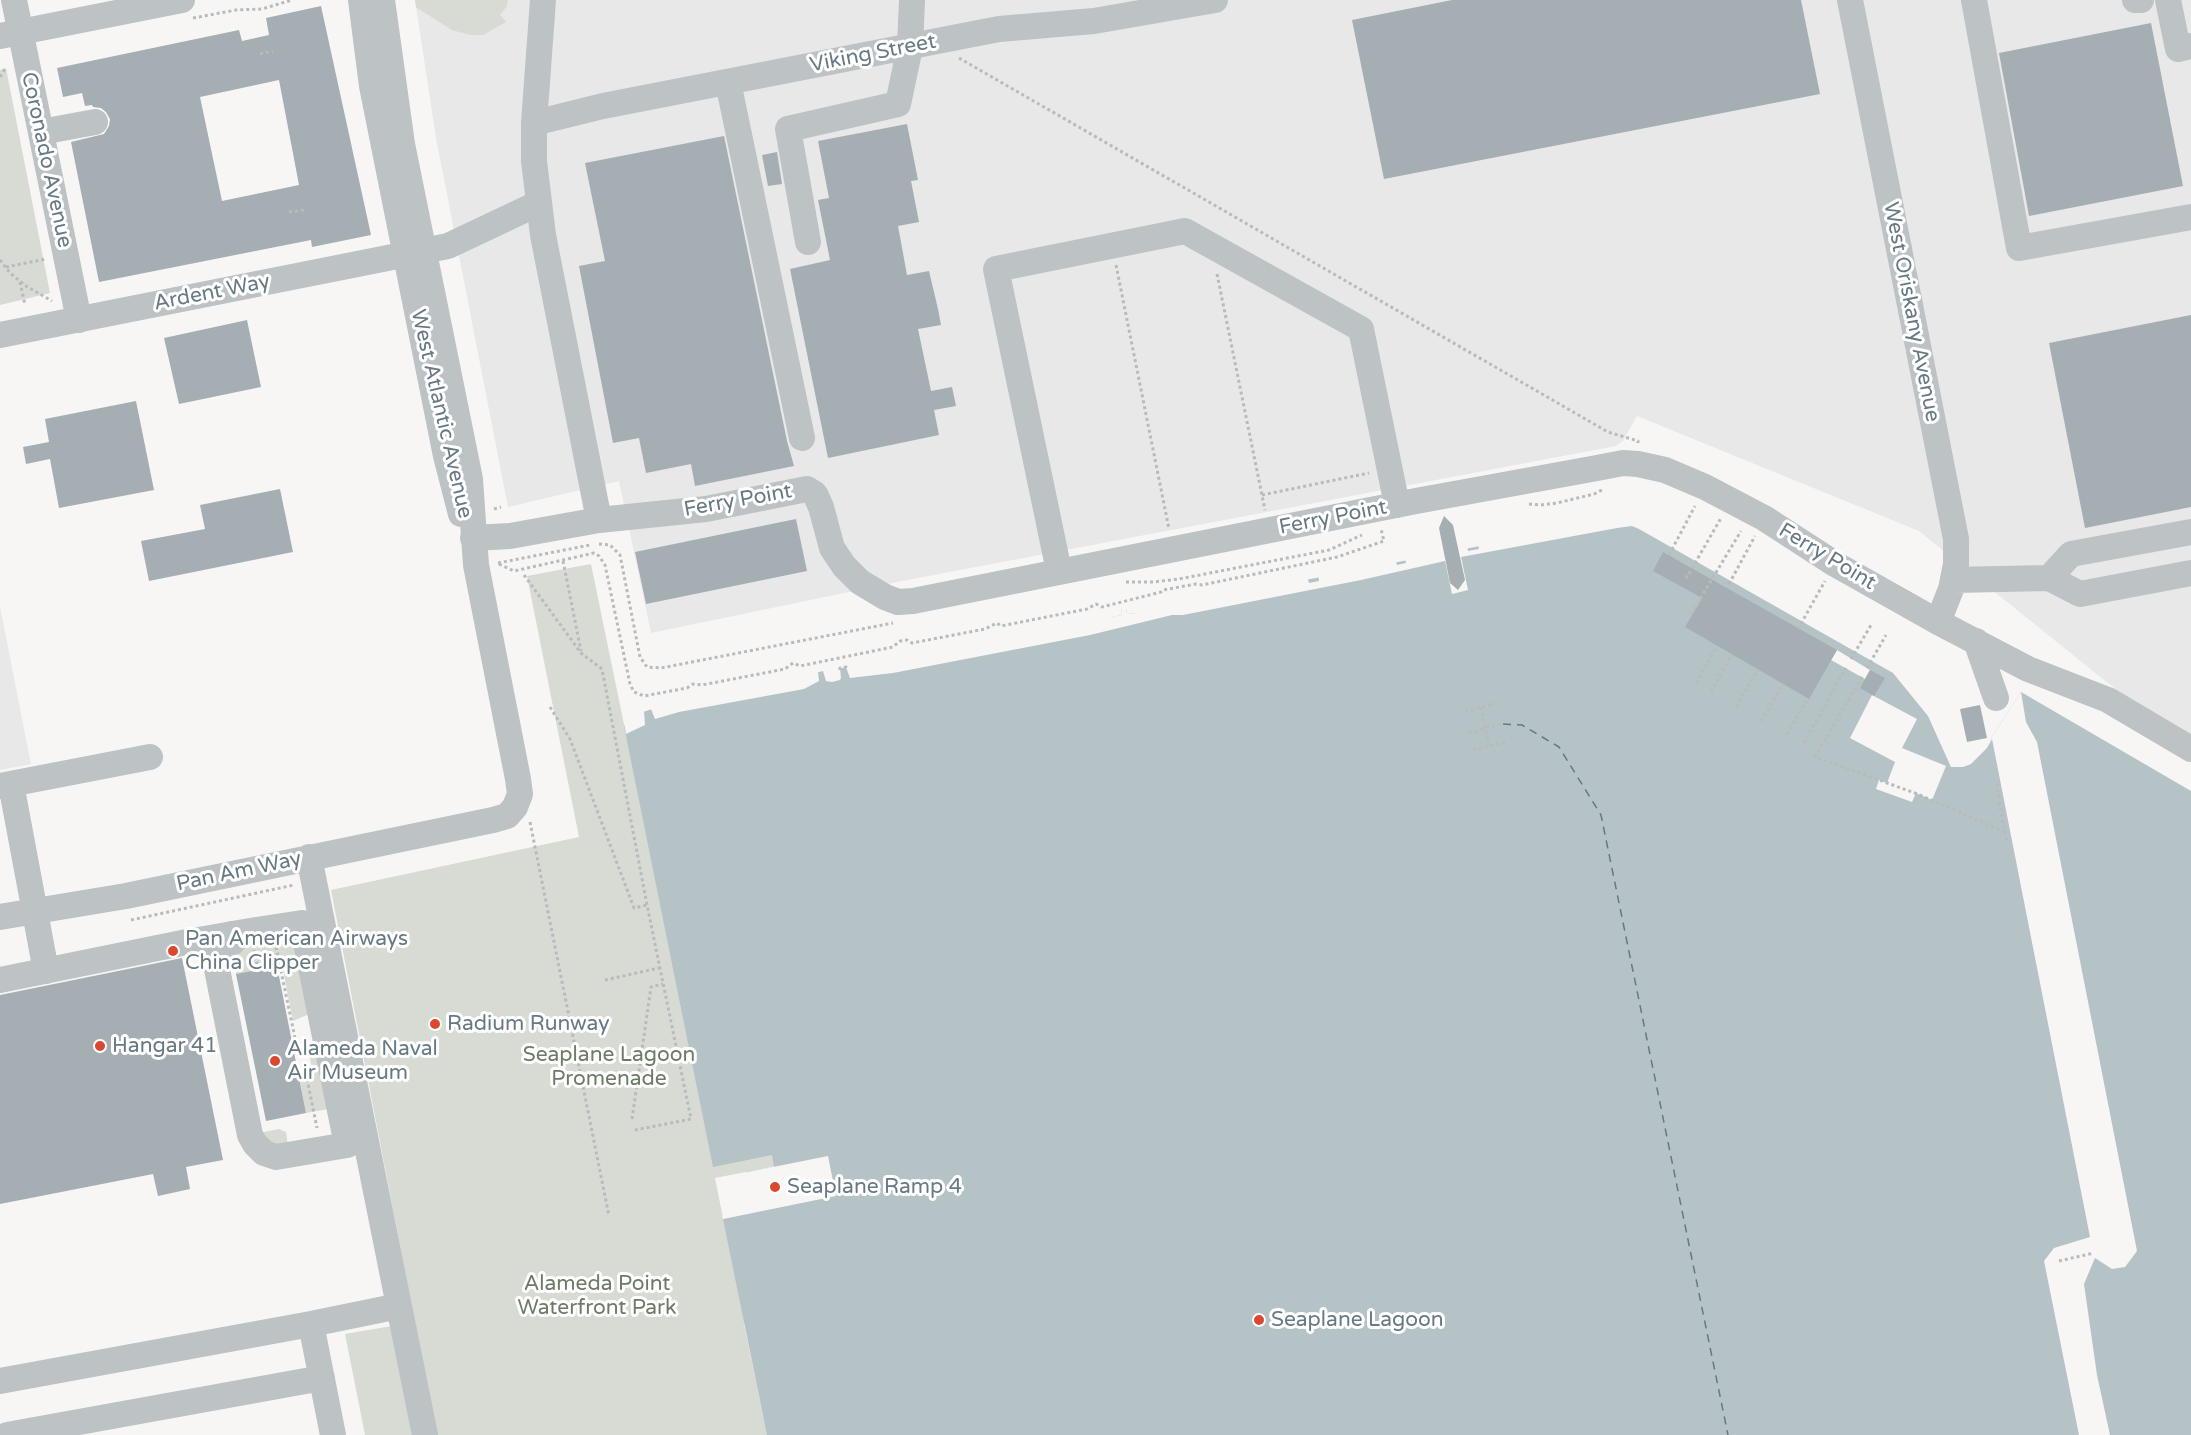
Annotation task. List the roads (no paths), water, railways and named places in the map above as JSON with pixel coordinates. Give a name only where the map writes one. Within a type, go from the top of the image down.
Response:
[{"type":"street","name":"Coronado Avenue","points":[[14,0],[10,34],[41,132],[79,320]]},
{"type":"street","points":[[10,34],[182,0]]},
{"type":"street","name":"West Atlantic Avenue","points":[[361,0],[372,86],[470,479],[474,510],[473,538],[520,794],[507,816],[478,822]]},
{"type":"street","name":"West Atlantic Avenue","points":[[382,0],[415,253]]},
{"type":"street","points":[[543,0],[534,123],[534,160],[539,203],[599,520]]},
{"type":"street","points":[[808,242],[788,129],[898,104],[921,45],[912,0]]},
{"type":"street","name":"Viking Street","points":[[534,123],[603,106],[999,29],[1094,21],[1215,0]]},
{"type":"street","name":"West Oriskany Avenue","points":[[1850,0],[1956,539],[1956,564],[1953,580],[1938,622]]},
{"type":"street","points":[[1974,0],[2019,248],[2191,217]]},
{"type":"street","points":[[2134,0],[2141,0]]},
{"type":"street","points":[[2168,0],[2178,49],[2191,46]]},
{"type":"street","points":[[728,82],[802,438]]},
{"type":"street","points":[[41,132],[96,122]]},
{"type":"street","name":"Ardent Way","points":[[0,335],[456,243],[539,203]]},
{"type":"street","points":[[1059,571],[996,268],[1185,231],[1361,329],[1397,505]]},
{"type":"street","name":"Ferry Point","points":[[473,538],[510,536],[599,520],[706,508],[807,489],[815,494],[821,507],[832,548],[844,566],[860,582],[898,602],[1623,463],[1665,470],[1705,488],[1749,511],[1835,564],[1938,622],[2028,669],[2108,700],[2191,749]]},
{"type":"street","points":[[2049,578],[2072,554],[2191,532]]},
{"type":"street","points":[[1953,580],[2049,578],[2080,594],[2191,573]]},
{"type":"street","points":[[1976,641],[1996,698]]},
{"type":"street","points":[[46,970],[5,785],[150,757]]},
{"type":"street","name":"Pan Am Way","points":[[0,917],[312,869],[478,822]]},
{"type":"street","points":[[312,869],[425,1435]]},
{"type":"street","points":[[0,980],[232,934],[302,923],[347,1145],[276,1157],[264,1153],[250,1135],[216,964],[218,950],[233,942],[232,934]]},
{"type":"street","points":[[0,1381],[399,1306]]},
{"type":"street","points":[[311,1324],[333,1435]]},
{"type":"street","points":[[7,1435],[322,1378]]},
{"type":"place","name":"Pan American Airways China Clipper","points":[[173,951]]},
{"type":"place","name":"Radium Runway","points":[[435,1024]]},
{"type":"place","name":"Hangar 41","points":[[100,1046]]},
{"type":"place","name":"Alameda Naval Air Museum","points":[[275,1061]]},
{"type":"place","name":"Seaplane Ramp 4","points":[[775,1187]]},
{"type":"place","name":"Seaplane Lagoon","points":[[1259,1320]]},
{"type":"park label","name":"Seaplane Lagoon Promenade","points":[[609,1067]]},
{"type":"park label","name":"Alameda Point Waterfront Park","points":[[597,1296]]}]
